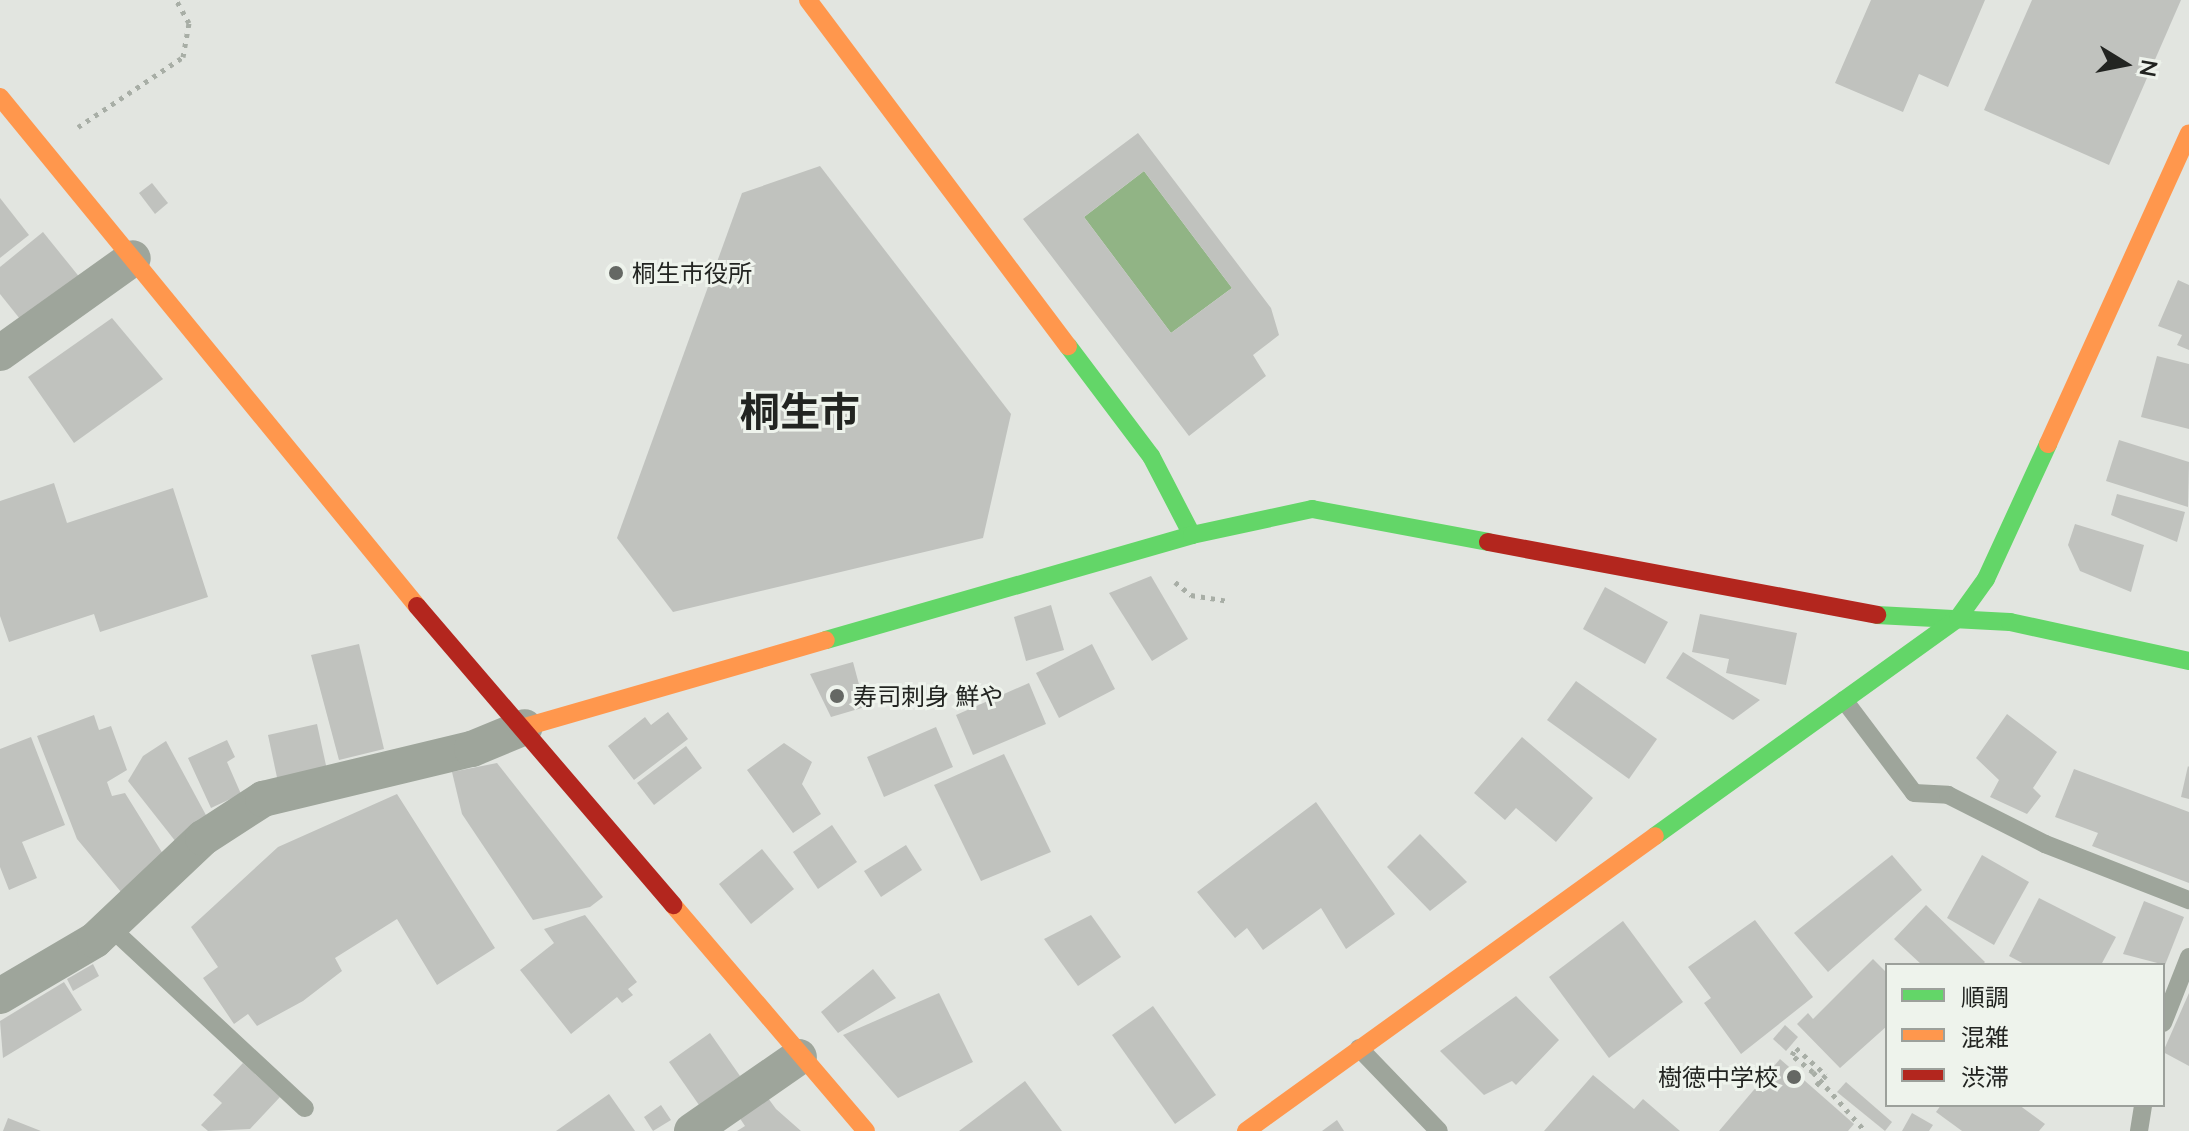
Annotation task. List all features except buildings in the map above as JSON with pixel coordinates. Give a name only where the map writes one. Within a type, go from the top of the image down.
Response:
[{"type":"street","points":[[808,0],[1151,456],[1192,535]]},
{"type":"street","points":[[0,97],[799,1057],[866,1131]]},
{"type":"street","points":[[1246,1131],[1958,618],[1986,579],[2189,133]]},
{"type":"street","points":[[0,353],[133,258]]},
{"type":"street","points":[[0,996],[110,927],[203,838],[263,799],[472,749],[525,727],[1192,535],[1291,511],[1340,512],[1904,620],[1958,618],[2189,661]]},
{"type":"street","points":[[692,1131],[799,1057]]},
{"type":"lane","points":[[1844,700],[1914,793],[1948,795],[2045,844],[2189,900]]},
{"type":"lane","points":[[110,927],[305,1108]]},
{"type":"lane","points":[[2165,1018],[2189,957]]},
{"type":"lane","points":[[1359,1048],[1439,1131]]},
{"type":"lane","points":[[2139,1131],[2143,1107]]},
{"type":"path","points":[[75,128],[183,57],[189,23],[176,0]]},
{"type":"path","points":[[1168,571],[1181,591],[1230,601]]},
{"type":"path","points":[[1814,1088],[1826,1075],[1796,1048],[1792,1055],[1813,1072],[1865,1131]]},
{"type":"shaded area","points":[[1144,171],[1232,288],[1171,333],[1084,217]]},
{"type":"traffic: fast","points":[[1068,346],[1151,456],[1192,535]]},
{"type":"traffic: fast","points":[[1655,836],[1958,618],[1986,579],[2048,444]]},
{"type":"traffic: fast","points":[[826,640],[1192,535],[1312,509],[1488,542]]},
{"type":"traffic: fast","points":[[1877,615],[2010,622],[2189,661]]},
{"type":"traffic: slow","points":[[808,0],[1068,346]]},
{"type":"traffic: slow","points":[[0,97],[417,606]]},
{"type":"traffic: slow","points":[[2048,444],[2189,133]]},
{"type":"traffic: slow","points":[[525,727],[826,640]]},
{"type":"traffic: slow","points":[[1246,1131],[1655,836]]},
{"type":"traffic: slow","points":[[673,905],[866,1131]]},
{"type":"traffic: jam","points":[[1488,542],[1877,615]]},
{"type":"traffic: jam","points":[[417,606],[673,905]]},
{"type":"place","name":"桐生市役所","points":[[616,273]]},
{"type":"place","name":"寿司刺身 鮮や","points":[[837,696]]},
{"type":"place","name":"樹徳中学校","points":[[1794,1077]]},
{"type":"district","name":"桐生市","points":[[800,411]]}]
